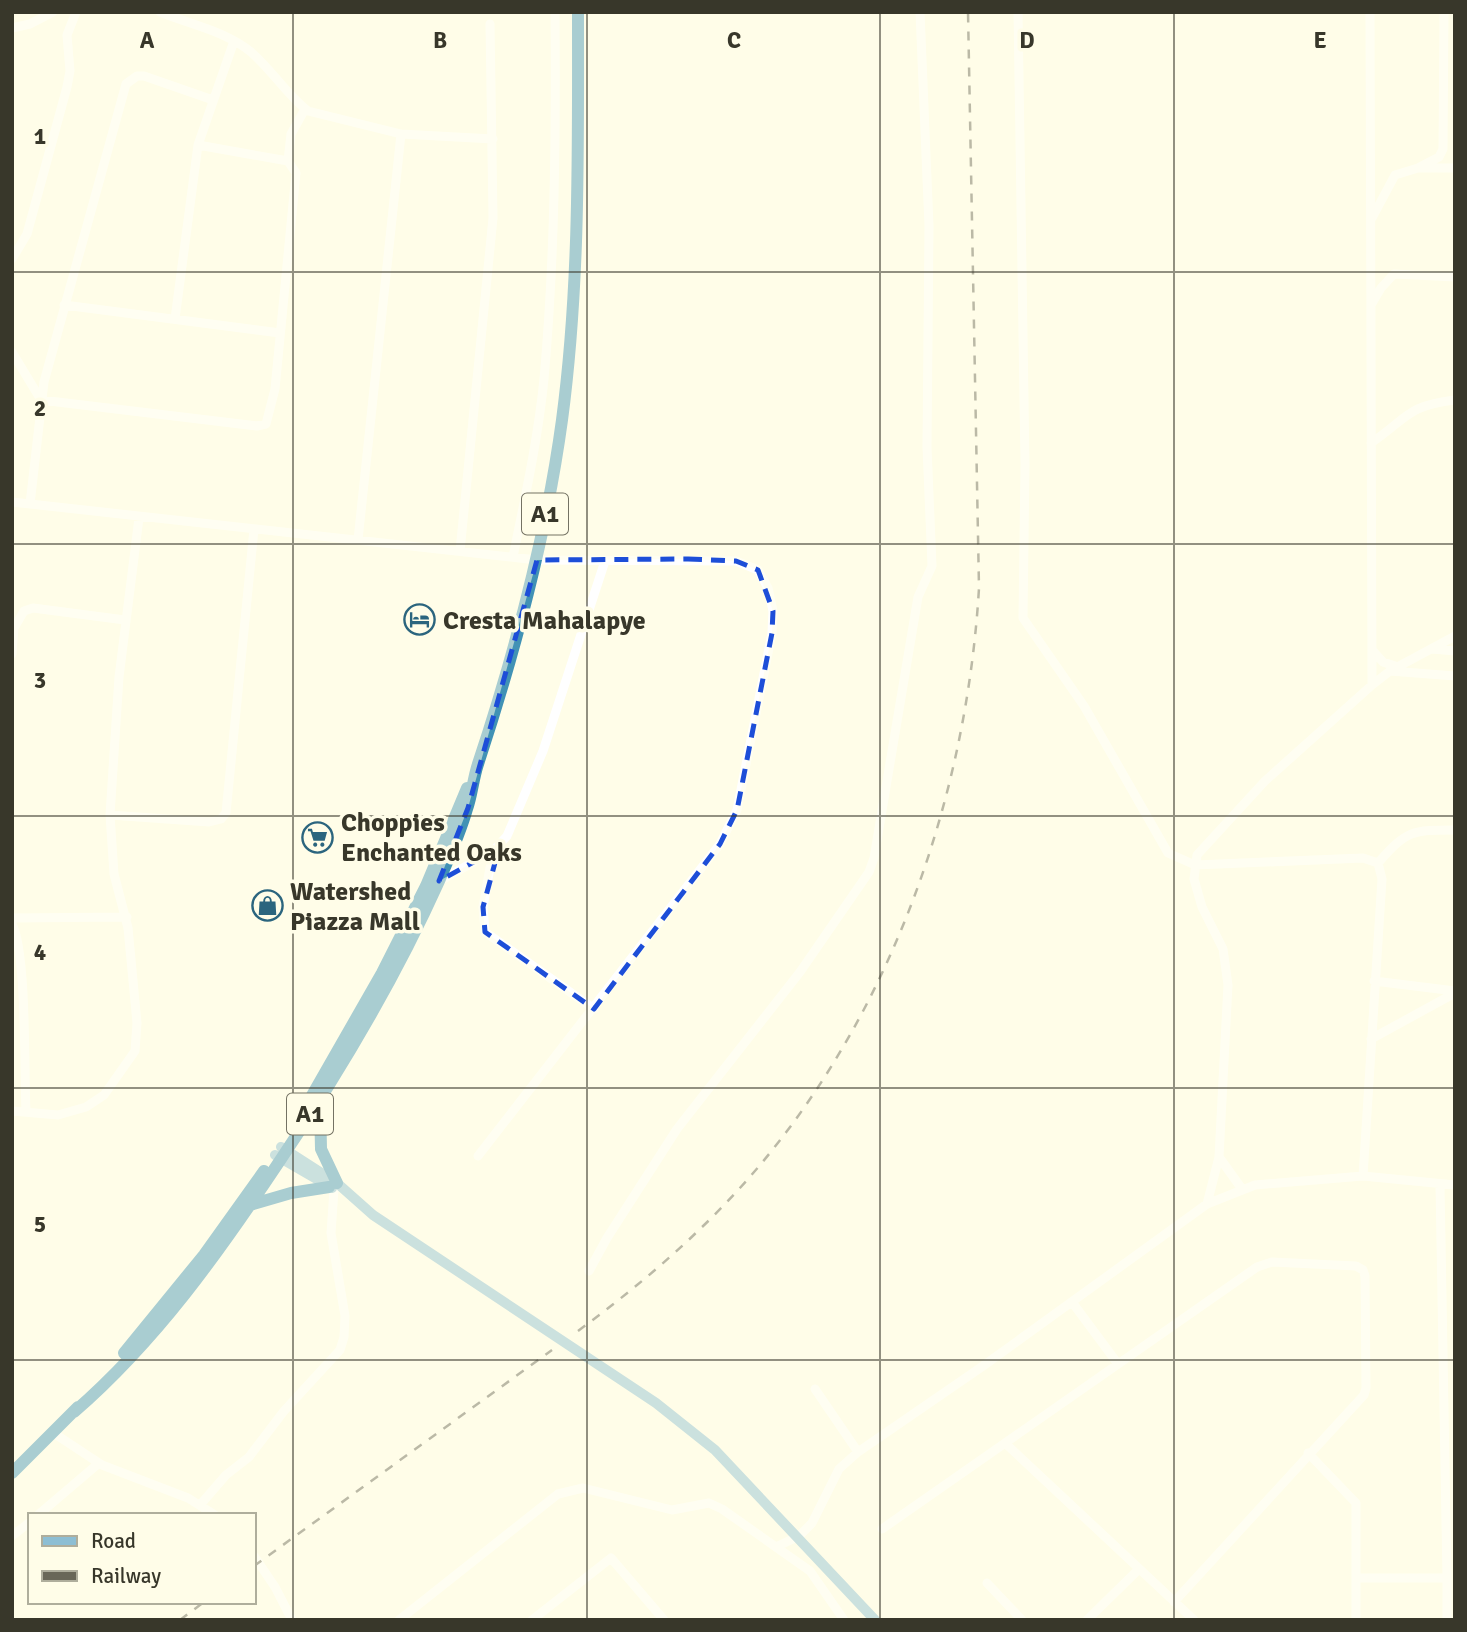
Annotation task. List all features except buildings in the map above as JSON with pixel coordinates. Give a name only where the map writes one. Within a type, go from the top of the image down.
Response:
[{"type":"highway","name":"A1","points":[[12,1473],[55,1434],[204,1255],[321,1098],[393,974],[433,884],[475,773],[520,630],[537,560],[562,420],[571,320],[578,180],[578,12]]},
{"type":"highway","name":"A1","points":[[74,1412],[107,1384],[167,1318],[250,1205],[433,884]]},
{"type":"highway","points":[[250,1205],[291,1193],[333,1186],[321,1149],[321,1098]]},
{"type":"main road","points":[[281,1153],[656,1403],[715,1450],[799,1536],[875,1620]]},
{"type":"street","points":[[12,28],[30,24],[53,12]]},
{"type":"street","points":[[12,259],[27,234],[67,87],[70,71],[67,35],[76,12]]},
{"type":"street","points":[[513,557],[535,449],[544,380],[556,144],[555,12]]},
{"type":"street","points":[[589,1271],[677,1129],[800,972],[869,872],[874,858],[918,597],[932,566],[927,447],[929,226],[920,12]]},
{"type":"street","points":[[1018,12],[1025,464],[1023,618],[1084,706],[1168,853],[1195,865],[1363,858],[1378,863]]},
{"type":"street","points":[[1370,12],[1372,685]]},
{"type":"street","points":[[1372,219],[1395,175],[1439,157],[1443,149],[1444,12]]},
{"type":"street","points":[[163,13],[234,41],[261,61],[305,109],[329,118],[401,134],[493,139]]},
{"type":"street","points":[[460,551],[493,218],[489,24]]},
{"type":"street","points":[[175,319],[198,145],[234,41]]},
{"type":"street","points":[[1443,78],[1455,68]]},
{"type":"street","points":[[30,504],[41,400],[64,305],[128,80],[144,76],[213,100]]},
{"type":"street","points":[[41,400],[257,426],[266,424],[273,403],[296,184],[296,173],[288,161],[291,134],[305,109]]},
{"type":"street","points":[[358,540],[401,134]]},
{"type":"street","points":[[198,145],[288,161]]},
{"type":"street","points":[[1418,167],[1455,168]]},
{"type":"street","points":[[1371,305],[1394,274],[1455,277]]},
{"type":"street","points":[[64,305],[280,333]]},
{"type":"street","points":[[12,352],[41,400]]},
{"type":"street","points":[[1371,443],[1410,411],[1425,404],[1455,400]]},
{"type":"street","points":[[14,503],[537,560],[736,561],[758,570],[768,588],[773,611],[763,685],[737,810],[720,844],[478,1156]]},
{"type":"street","points":[[12,1111],[58,1115],[86,1107],[104,1095],[135,1051],[137,1023],[127,917],[114,874],[110,816],[125,620],[139,518]]},
{"type":"street","points":[[110,816],[209,822],[221,819],[226,813],[254,529]]},
{"type":"street","points":[[433,884],[493,851],[507,836],[543,751],[605,561]]},
{"type":"street","points":[[12,654],[13,625],[24,611],[33,608],[125,620]]},
{"type":"street","points":[[1207,1204],[1219,1157],[1228,985],[1223,949],[1202,907],[1194,879],[1197,855],[1265,781],[1372,685],[1394,669],[1455,636]]},
{"type":"street","points":[[1429,649],[1455,651]]},
{"type":"street","points":[[1373,650],[1383,662],[1394,669],[1455,676]]},
{"type":"street","points":[[1378,863],[1392,848],[1417,830],[1455,830]]},
{"type":"street","points":[[493,851],[483,907],[485,932],[594,1009]]},
{"type":"street","points":[[1363,1176],[1382,879],[1378,863]]},
{"type":"street","points":[[12,918],[127,917]]},
{"type":"street","points":[[12,924],[17,934],[20,967],[26,1111]]},
{"type":"street","points":[[1374,981],[1455,992]]},
{"type":"street","points":[[1371,1038],[1455,992]]},
{"type":"street","points":[[1219,1157],[1242,1189]]},
{"type":"street","points":[[778,1546],[799,1536],[812,1523],[839,1469],[858,1452],[1207,1204],[1255,1185],[1363,1176],[1455,1185]]},
{"type":"street","points":[[1440,1185],[1447,1620]]},
{"type":"street","points":[[200,1505],[226,1475],[249,1457],[284,1411],[340,1350],[345,1316],[331,1233],[333,1186]]},
{"type":"street","points":[[882,1529],[1264,1264],[1356,1266],[1363,1269],[1366,1388],[1359,1402],[1308,1453],[1174,1602]]},
{"type":"street","points":[[1072,1302],[1118,1364]]},
{"type":"street","points":[[815,1389],[858,1452]]},
{"type":"street","points":[[55,1434],[99,1463],[200,1505],[212,1513]]},
{"type":"street","points":[[1005,1443],[1194,1620]]},
{"type":"street","points":[[1308,1453],[1356,1503],[1356,1620]]},
{"type":"street","points":[[40,1513],[99,1463]]},
{"type":"street","points":[[399,1620],[558,1494],[572,1489],[593,1490],[672,1510],[709,1503],[778,1546],[820,1580],[844,1620]]},
{"type":"street","points":[[12,1536],[28,1524]]},
{"type":"street","points":[[532,1620],[611,1558],[664,1620]]},
{"type":"street","points":[[256,1559],[275,1587],[292,1620]]},
{"type":"street","points":[[1087,1620],[1138,1570]]},
{"type":"street","points":[[1356,1578],[1447,1578]]},
{"type":"street","points":[[987,1583],[1022,1620]]},
{"type":"highlighted area","points":[[537,560],[736,561],[758,570],[773,611],[772,633],[737,810],[720,844],[594,1009],[485,932],[483,907],[499,848],[439,881],[468,808]]},
{"type":"railway","points":[[578,1331],[641,1282],[700,1229],[761,1164],[815,1092],[861,1016],[899,935],[930,851],[954,764],[970,676],[979,588],[968,12]]},
{"type":"railway","points":[[256,1565],[552,1350]]},
{"type":"railway","points":[[180,1620],[201,1604]]},
{"type":"place","name":"Cresta Mahalapye","points":[[420,620]]},
{"type":"place","name":"Choppies Enchanted Oaks","points":[[318,837]]},
{"type":"place","name":"Watershed Piazza Mall","points":[[267,906]]}]
